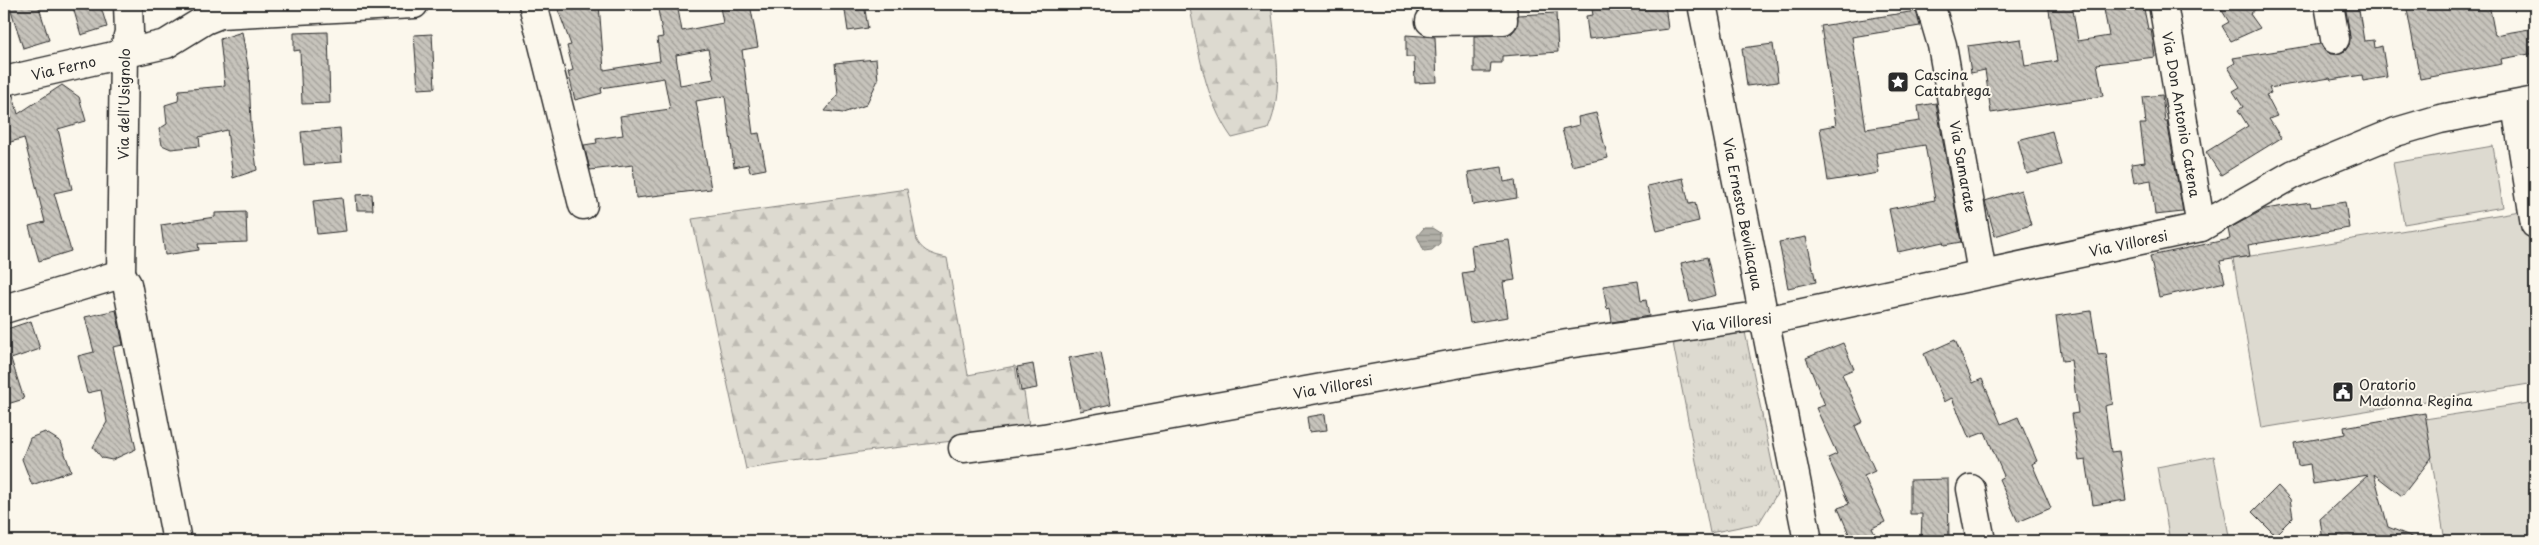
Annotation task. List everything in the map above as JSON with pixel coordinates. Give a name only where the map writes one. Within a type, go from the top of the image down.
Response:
[{"type":"street","points":[[124,52],[129,32],[128,4]]},
{"type":"street","name":"Via dell'Usignolo","points":[[121,274],[124,52],[166,44],[205,20],[220,14],[414,4]]},
{"type":"street","points":[[533,4],[583,205]]},
{"type":"street","points":[[1430,21],[1503,20],[1502,4]]},
{"type":"street","name":"Via Ernesto Bevilacqua","points":[[1702,4],[1808,541]]},
{"type":"street","name":"Via Samarate","points":[[1930,4],[1942,45],[1982,273]]},
{"type":"street","name":"Via Don Antonio Catena","points":[[2163,4],[2201,227]]},
{"type":"street","points":[[2329,4],[2335,39]]},
{"type":"street","name":"Via Ferno","points":[[4,81],[124,52]]},
{"type":"street","points":[[2525,104],[2535,224]]},
{"type":"street","name":"Via Villoresi","points":[[963,448],[1054,436],[1567,344],[1751,318],[1765,321],[2201,227],[2294,174],[2396,132],[2440,119],[2525,104]]},
{"type":"street","points":[[4,309],[121,274],[128,284],[178,541]]},
{"type":"street","points":[[1971,489],[1982,541]]},
{"type":"green space","points":[[1189,4],[1271,4],[1277,84],[1273,114],[1268,129],[1232,138],[1215,107],[1209,91]]},
{"type":"green space","points":[[2493,146],[2503,207],[2404,224],[2393,163]]},
{"type":"green space","points":[[907,189],[917,241],[926,251],[947,258],[968,375],[1015,366],[1019,391],[1024,392],[1030,432],[867,451],[746,469],[692,219]]},
{"type":"green space","points":[[2526,210],[2535,263],[2535,383],[2262,428],[2233,259]]},
{"type":"green space","points":[[1745,332],[1778,492],[1759,523],[1710,533],[1673,343]]},
{"type":"green space","points":[[2535,402],[2535,541],[2445,541],[2425,419]]},
{"type":"green space","points":[[2214,456],[2230,541],[2170,541],[2157,467]]},
{"type":"shaded area","points":[[1424,228],[1432,228],[1440,233],[1440,243],[1432,250],[1424,251],[1417,236]]},
{"type":"building","points":[[9,4],[38,4],[49,40],[23,48]]},
{"type":"building","points":[[72,4],[100,4],[107,27],[81,35]]},
{"type":"building","points":[[556,4],[599,4],[604,70],[660,61],[657,38],[663,37],[657,4],[677,4],[682,31],[723,23],[720,7],[750,4],[758,47],[742,50],[753,134],[759,133],[766,169],[750,172],[748,164],[734,167],[725,96],[696,101],[711,189],[636,198],[633,165],[590,170],[584,145],[597,143],[596,139],[623,135],[620,116],[670,109],[664,78],[601,88],[602,93],[575,100],[568,72],[573,70],[567,46],[571,45]],"holes":[[[708,49],[714,79],[680,85],[676,55]]]},
{"type":"building","points":[[844,4],[864,4],[868,28],[848,31]]},
{"type":"building","points":[[1591,4],[1665,4],[1668,29],[1589,39],[1586,16],[1593,15]]},
{"type":"building","points":[[2048,4],[2072,4],[2078,41],[2109,36],[2103,4],[2143,4],[2148,29],[2151,29],[2155,57],[2097,64],[2103,96],[1991,113],[1985,70],[1971,73],[1967,46],[2021,39],[2025,66],[2057,61]]},
{"type":"building","points":[[2218,4],[2262,4],[2250,14],[2260,28],[2231,41],[2222,26],[2229,22]]},
{"type":"building","points":[[2345,4],[2358,4],[2364,41],[2374,40],[2375,48],[2382,46],[2387,77],[2363,81],[2362,75],[2269,88],[2271,93],[2266,95],[2277,116],[2269,119],[2281,138],[2221,175],[2206,152],[2248,126],[2238,110],[2243,107],[2233,91],[2240,87],[2228,67],[2235,63],[2233,58],[2321,44],[2330,54],[2345,51],[2349,45],[2350,37]]},
{"type":"building","points":[[2406,4],[2489,4],[2495,35],[2535,28],[2535,53],[2501,59],[2502,64],[2420,79]]},
{"type":"building","points":[[1916,11],[1920,26],[1852,37],[1866,129],[1920,121],[1918,106],[1936,103],[1961,242],[1944,245],[1943,242],[1898,252],[1889,209],[1935,200],[1925,145],[1876,153],[1879,173],[1828,181],[1820,128],[1836,125],[1821,26]]},
{"type":"building","points":[[1556,13],[1558,52],[1502,56],[1502,63],[1491,63],[1490,72],[1474,72],[1474,36],[1511,34],[1517,27],[1518,15]]},
{"type":"building","points":[[242,32],[249,72],[251,124],[257,170],[233,178],[227,130],[199,137],[200,146],[171,149],[162,145],[159,129],[167,124],[165,105],[178,101],[179,90],[225,86],[220,39]]},
{"type":"building","points":[[328,32],[330,103],[302,104],[300,50],[294,51],[294,33]]},
{"type":"building","points":[[432,34],[435,88],[418,89],[414,35]]},
{"type":"building","points":[[1406,35],[1435,37],[1437,82],[1415,83],[1414,57],[1406,57]]},
{"type":"building","points":[[1773,44],[1778,82],[1747,86],[1742,48]]},
{"type":"building","points":[[876,59],[878,80],[866,105],[843,113],[825,111],[838,95],[835,63]]},
{"type":"building","points":[[62,85],[79,97],[86,121],[58,129],[72,189],[54,193],[71,251],[39,261],[29,226],[45,222],[24,138],[4,144],[4,96],[13,95],[18,114]]},
{"type":"building","points":[[2162,95],[2165,121],[2167,121],[2183,212],[2155,215],[2151,180],[2134,183],[2131,164],[2145,162],[2140,124],[2146,124],[2143,97]]},
{"type":"building","points":[[1596,113],[1608,158],[1572,166],[1562,129],[1579,125],[1578,117]]},
{"type":"building","points":[[340,128],[342,162],[304,165],[301,132]]},
{"type":"building","points":[[2052,131],[2061,165],[2027,174],[2018,140]]},
{"type":"building","points":[[1502,167],[1504,182],[1515,180],[1517,198],[1473,205],[1468,172]]},
{"type":"building","points":[[1683,178],[1689,204],[1695,203],[1699,221],[1657,231],[1647,186]]},
{"type":"building","points":[[2021,190],[2031,225],[1995,236],[1985,201]]},
{"type":"building","points":[[372,194],[373,210],[357,210],[356,195]]},
{"type":"building","points":[[342,198],[346,231],[317,234],[313,201]]},
{"type":"building","points":[[2310,202],[2311,207],[2345,202],[2349,228],[2248,245],[2250,256],[2220,261],[2225,282],[2159,297],[2150,256],[2230,239],[2228,229],[2265,209]]},
{"type":"building","points":[[246,212],[247,242],[198,244],[199,250],[165,255],[161,225],[215,217],[215,213]]},
{"type":"building","points":[[1806,237],[1816,282],[1788,288],[1779,242]]},
{"type":"building","points":[[1509,240],[1515,280],[1503,282],[1508,317],[1470,323],[1462,273],[1474,271],[1471,245]]},
{"type":"building","points":[[1707,257],[1716,295],[1690,302],[1681,263]]},
{"type":"building","points":[[1638,281],[1641,301],[1646,300],[1649,316],[1612,322],[1610,308],[1607,309],[1603,286]]},
{"type":"building","points":[[116,310],[123,345],[113,347],[136,449],[112,460],[102,458],[93,447],[107,422],[101,390],[87,393],[78,356],[94,352],[85,317]]},
{"type":"building","points":[[2091,311],[2098,355],[2106,354],[2113,404],[2105,406],[2111,452],[2119,451],[2126,500],[2093,505],[2086,460],[2079,461],[2072,414],[2078,413],[2071,360],[2062,361],[2056,316]]},
{"type":"building","points":[[31,321],[40,349],[11,359],[24,399],[4,405],[4,330]]},
{"type":"building","points":[[1955,340],[1973,383],[1982,379],[2001,424],[2018,417],[2037,461],[2032,464],[2051,508],[2018,522],[1999,479],[2004,476],[1985,432],[1969,438],[1952,398],[1944,402],[1924,354]]},
{"type":"building","points":[[1843,343],[1854,369],[1842,374],[1863,422],[1855,426],[1875,471],[1864,476],[1885,522],[1872,528],[1878,541],[1852,541],[1838,508],[1849,504],[1828,458],[1837,454],[1816,408],[1825,405],[1806,358]]},
{"type":"building","points":[[1101,352],[1111,404],[1080,411],[1069,358]]},
{"type":"building","points":[[1033,364],[1037,388],[1021,391],[1017,367]]},
{"type":"building","points":[[2425,413],[2432,457],[2402,496],[2374,474],[2388,527],[2422,541],[2323,541],[2320,519],[2368,475],[2313,484],[2310,464],[2298,466],[2294,443],[2345,434],[2344,427]]},
{"type":"building","points":[[1325,414],[1327,430],[1309,432],[1307,417]]},
{"type":"building","points":[[45,432],[61,442],[71,471],[32,485],[22,459],[30,438]]},
{"type":"building","points":[[1948,479],[1949,541],[1921,541],[1922,514],[1910,514],[1910,480]]},
{"type":"building","points":[[2278,486],[2290,499],[2293,517],[2275,535],[2252,512]]},
{"type":"place","name":"Cascina Cattabrega","points":[[1898,82]]},
{"type":"place","name":"Oratorio Madonna Regina","points":[[2343,392]]}]
